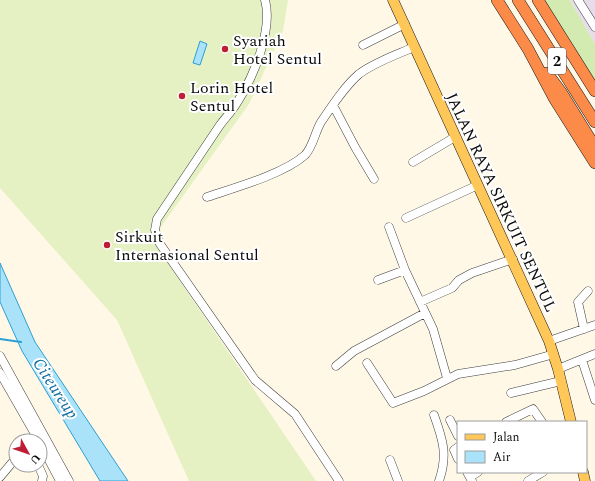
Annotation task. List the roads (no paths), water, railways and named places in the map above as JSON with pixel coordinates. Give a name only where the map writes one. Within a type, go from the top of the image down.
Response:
[{"type":"highway","points":[[498,0],[528,48],[554,98],[595,163]]},
{"type":"highway","name":"2","points":[[518,0],[595,122]]},
{"type":"highway","name":"2","points":[[538,0],[595,91]]},
{"type":"highway","points":[[544,0],[554,25]]},
{"type":"highway","points":[[528,48],[561,92],[595,147]]},
{"type":"main road","name":"JALAN RAYA SIRKUIT SENTUL","points":[[393,0],[455,137],[513,259],[549,341],[554,354],[571,421]]},
{"type":"street","points":[[265,0],[267,24],[257,59],[247,86],[238,102],[220,125],[157,219],[155,230],[160,244],[255,380],[295,414],[339,481]]},
{"type":"street","points":[[578,0],[595,27]]},
{"type":"street","points":[[363,45],[405,24]]},
{"type":"street","points":[[207,197],[259,179],[289,166],[310,148],[317,128],[333,105],[360,74],[414,47]]},
{"type":"street","points":[[333,105],[374,179]]},
{"type":"street","points":[[413,162],[455,137]]},
{"type":"street","points":[[406,218],[478,185]]},
{"type":"street","points":[[390,227],[405,270],[433,329],[448,378]]},
{"type":"street","points":[[420,302],[452,288],[459,280],[513,259]]},
{"type":"street","points":[[378,280],[405,270]]},
{"type":"street","points":[[584,329],[578,302],[588,291]]},
{"type":"street","points":[[336,366],[354,351],[425,313]]},
{"type":"street","points":[[549,341],[595,325]]},
{"type":"street","points":[[367,363],[393,403],[424,391],[448,378],[476,370],[515,365],[554,354]]},
{"type":"street","points":[[558,369],[595,354]]},
{"type":"street","points":[[0,356],[69,481]]},
{"type":"street","points":[[582,360],[595,400]]},
{"type":"street","points":[[0,373],[34,433]]},
{"type":"street","points":[[511,393],[561,382]]},
{"type":"street","points":[[508,421],[533,408],[541,421]]},
{"type":"street","points":[[434,415],[442,436],[445,451],[439,481]]},
{"type":"street","points":[[450,420],[457,434]]},
{"type":"street","points":[[457,448],[454,450],[457,457]]},
{"type":"street","points":[[48,459],[60,481]]},
{"type":"street","points":[[390,460],[398,481]]},
{"type":"street","points":[[0,477],[8,468]]},
{"type":"street","points":[[529,477],[541,473]]},
{"type":"water","points":[[200,41],[207,44],[200,65],[193,63]]},
{"type":"water","name":"Citeureup","points":[[0,263],[35,342],[128,481],[100,481],[22,351],[0,302]]},
{"type":"waterway","points":[[0,339],[21,342]]},
{"type":"place","name":"Syariah Hotel Sentul","points":[[225,49]]},
{"type":"place","name":"Lorin Hotel Sentul","points":[[182,96]]},
{"type":"place","name":"Sirkuit Internasional Sentul","points":[[107,245]]}]
